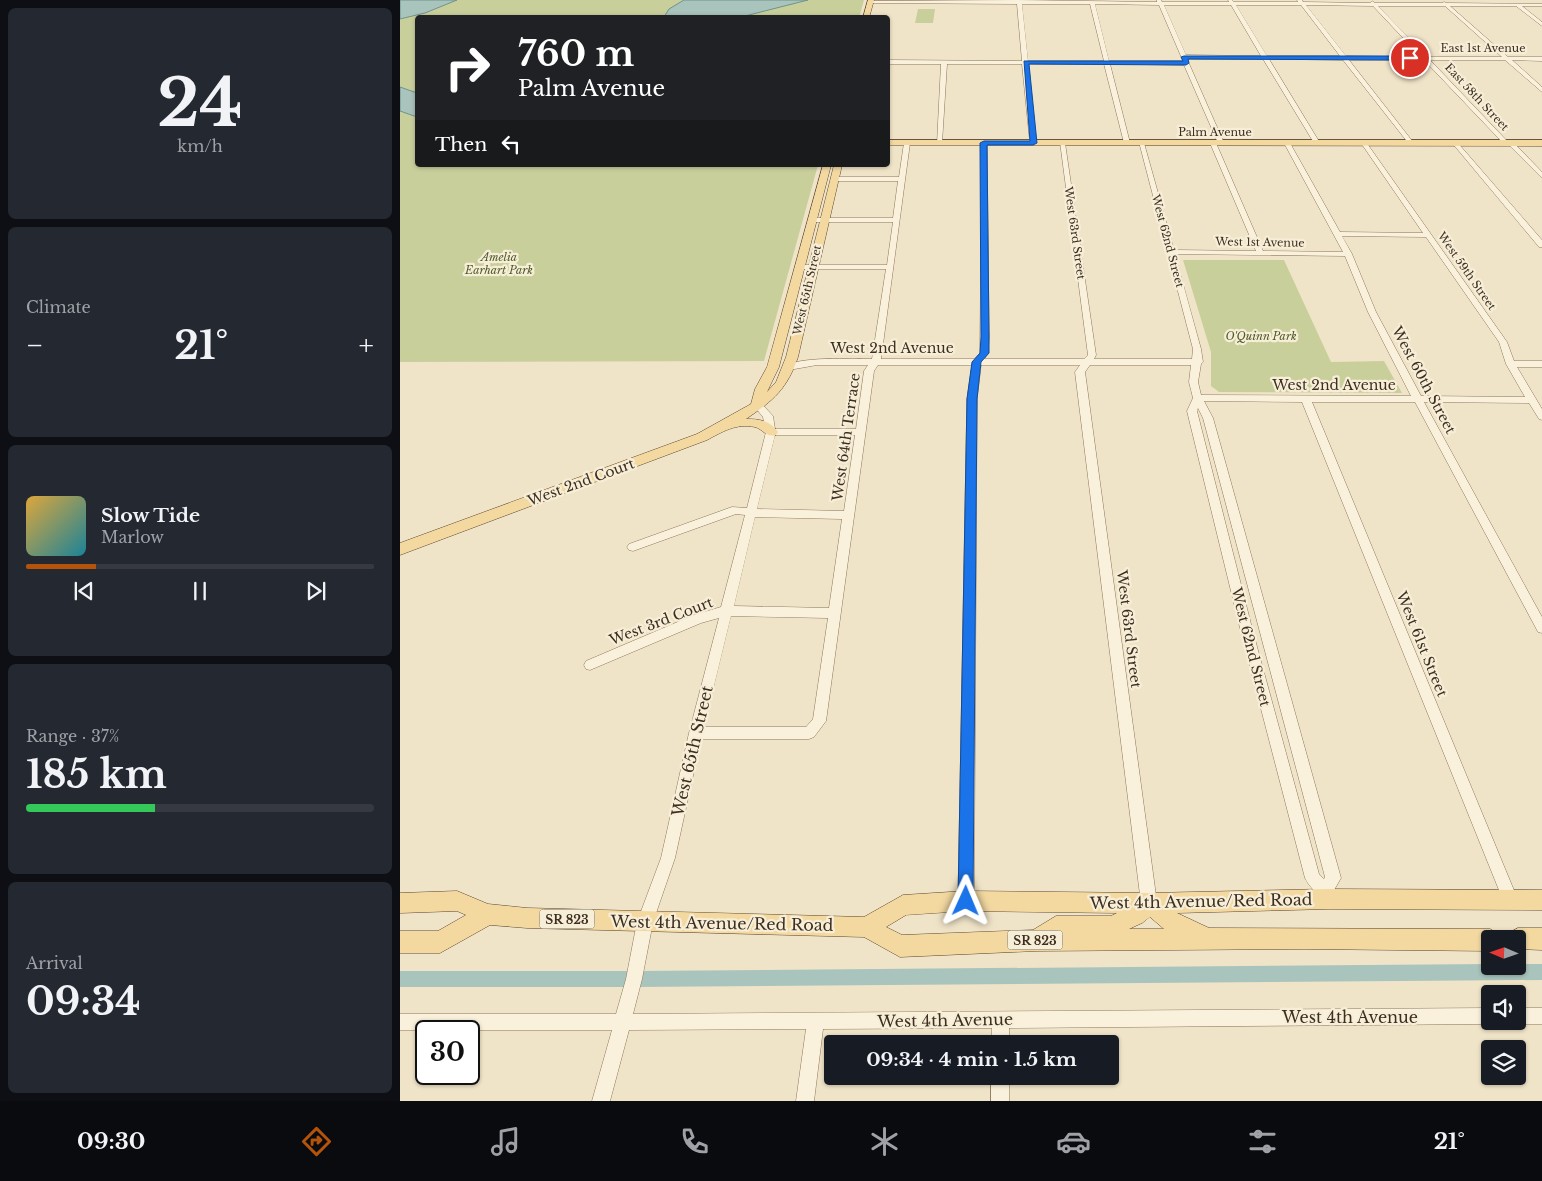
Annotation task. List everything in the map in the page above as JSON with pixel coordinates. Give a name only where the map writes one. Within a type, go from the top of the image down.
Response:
[{"type":"main road","points":[[867,15],[874,1]]},
{"type":"main road","points":[[874,1],[874,15]]},
{"type":"main road","name":"Palm Avenue","points":[[890,142],[1542,144]]},
{"type":"main road","name":"West 65th Street","points":[[757,404],[761,389],[774,367],[826,167]]},
{"type":"main road","name":"West 65th Street","points":[[757,404],[776,390],[790,362],[837,167]]},
{"type":"main road","name":"West 2nd Court","points":[[400,549],[702,437],[730,423],[757,404]]},
{"type":"main road","points":[[730,423],[759,423],[771,432]]},
{"type":"main road","name":"West 4th Avenue/Red Road","points":[[866,927],[903,904],[966,901],[1150,903],[1327,895],[1542,900]]},
{"type":"main road","name":"West 4th Avenue/Red Road","points":[[400,903],[458,901],[488,914],[527,918],[866,927],[900,946],[1036,940],[1314,938],[1481,940]]},
{"type":"main road","points":[[1036,940],[1056,926],[1111,926],[1135,916],[1150,903],[1175,924],[1210,939]]},
{"type":"main road","points":[[400,942],[440,942],[488,914]]},
{"type":"main road","points":[[1526,939],[1542,939]]},
{"type":"street","points":[[1511,0],[1542,24]]},
{"type":"street","points":[[874,1],[1443,2],[1542,5]]},
{"type":"street","points":[[1019,1],[1033,143]]},
{"type":"street","points":[[1091,1],[1127,143]]},
{"type":"street","points":[[1159,1],[1185,60],[1260,252]]},
{"type":"street","points":[[1231,2],[1317,143]]},
{"type":"street","points":[[1300,2],[1412,143]]},
{"type":"street","name":"East 58th Street","points":[[1372,2],[1542,176]]},
{"type":"street","points":[[1443,2],[1542,90]]},
{"type":"street","name":"East 1st Avenue","points":[[890,62],[1106,63],[1266,58],[1542,59]]},
{"type":"street","points":[[939,143],[944,62]]},
{"type":"street","name":"West 64th Terrace","points":[[696,733],[809,733],[819,721],[869,371],[878,356],[907,142]]},
{"type":"street","points":[[966,901],[972,399],[977,362],[984,353],[985,337],[984,143]]},
{"type":"street","name":"West 63rd Street","points":[[1062,143],[1092,355],[1080,372],[1150,903]]},
{"type":"street","name":"West 62nd Street","points":[[1141,143],[1197,349],[1198,362],[1193,378],[1198,398],[1208,418],[1333,878],[1327,895]]},
{"type":"street","name":"West 60th Street","points":[[1287,143],[1338,234],[1372,312],[1418,400],[1542,628]]},
{"type":"street","name":"West 59th Street","points":[[1364,143],[1503,342],[1511,364],[1530,400],[1542,417]]},
{"type":"street","points":[[1455,143],[1542,245]]},
{"type":"street","points":[[834,180],[902,179]]},
{"type":"street","points":[[812,220],[896,220]]},
{"type":"street","points":[[1338,234],[1429,235]]},
{"type":"street","name":"West 1st Avenue","points":[[1172,252],[1348,254]]},
{"type":"street","points":[[800,267],[890,267]]},
{"type":"street","name":"West 2nd Avenue","points":[[790,362],[1198,362]]},
{"type":"street","points":[[1511,364],[1542,364]]},
{"type":"street","name":"West 2nd Avenue","points":[[1198,398],[1530,400]]},
{"type":"street","name":"West 62nd Street","points":[[1198,398],[1192,411],[1249,640],[1313,878],[1327,895]]},
{"type":"street","name":"West 61st Street","points":[[1306,399],[1510,900]]},
{"type":"street","points":[[757,404],[768,416],[771,432],[860,432]]},
{"type":"street","name":"West 65th Street","points":[[601,1101],[634,979],[646,922],[668,858],[696,733],[771,432]]},
{"type":"street","points":[[633,548],[736,510],[764,514],[849,514]]},
{"type":"street","name":"West 3rd Court","points":[[590,665],[698,619],[726,611],[834,613]]},
{"type":"street","name":"West 4th Avenue","points":[[400,1022],[1481,1016]]},
{"type":"street","points":[[1526,1016],[1542,1016]]},
{"type":"street","points":[[1000,1035],[1001,1019]]},
{"type":"street","points":[[805,1101],[816,1021]]},
{"type":"street","points":[[1000,1085],[1000,1101]]},
{"type":"green space","name":"Amelia Earhart Park","points":[[400,0],[864,0],[860,15],[415,15],[415,167],[817,167],[764,361],[400,362]]},
{"type":"green space","points":[[918,9],[935,9],[933,23],[915,23]]},
{"type":"green space","name":"O'Quinn Park","points":[[1183,260],[1284,260],[1331,362],[1384,361],[1402,393],[1219,392],[1211,386],[1211,352]]},
{"type":"water","points":[[400,0],[457,0],[425,13],[400,19]]},
{"type":"water","points":[[684,0],[808,0],[749,15],[665,15],[669,9]]},
{"type":"water","points":[[400,87],[415,92],[415,116],[400,111]]},
{"type":"waterway","points":[[400,979],[1542,972]]},
{"type":"route","points":[[966,901],[972,399],[977,362],[984,353],[985,337],[984,143],[1033,143],[1026,62],[1186,63],[1184,57],[1410,58]]}]
